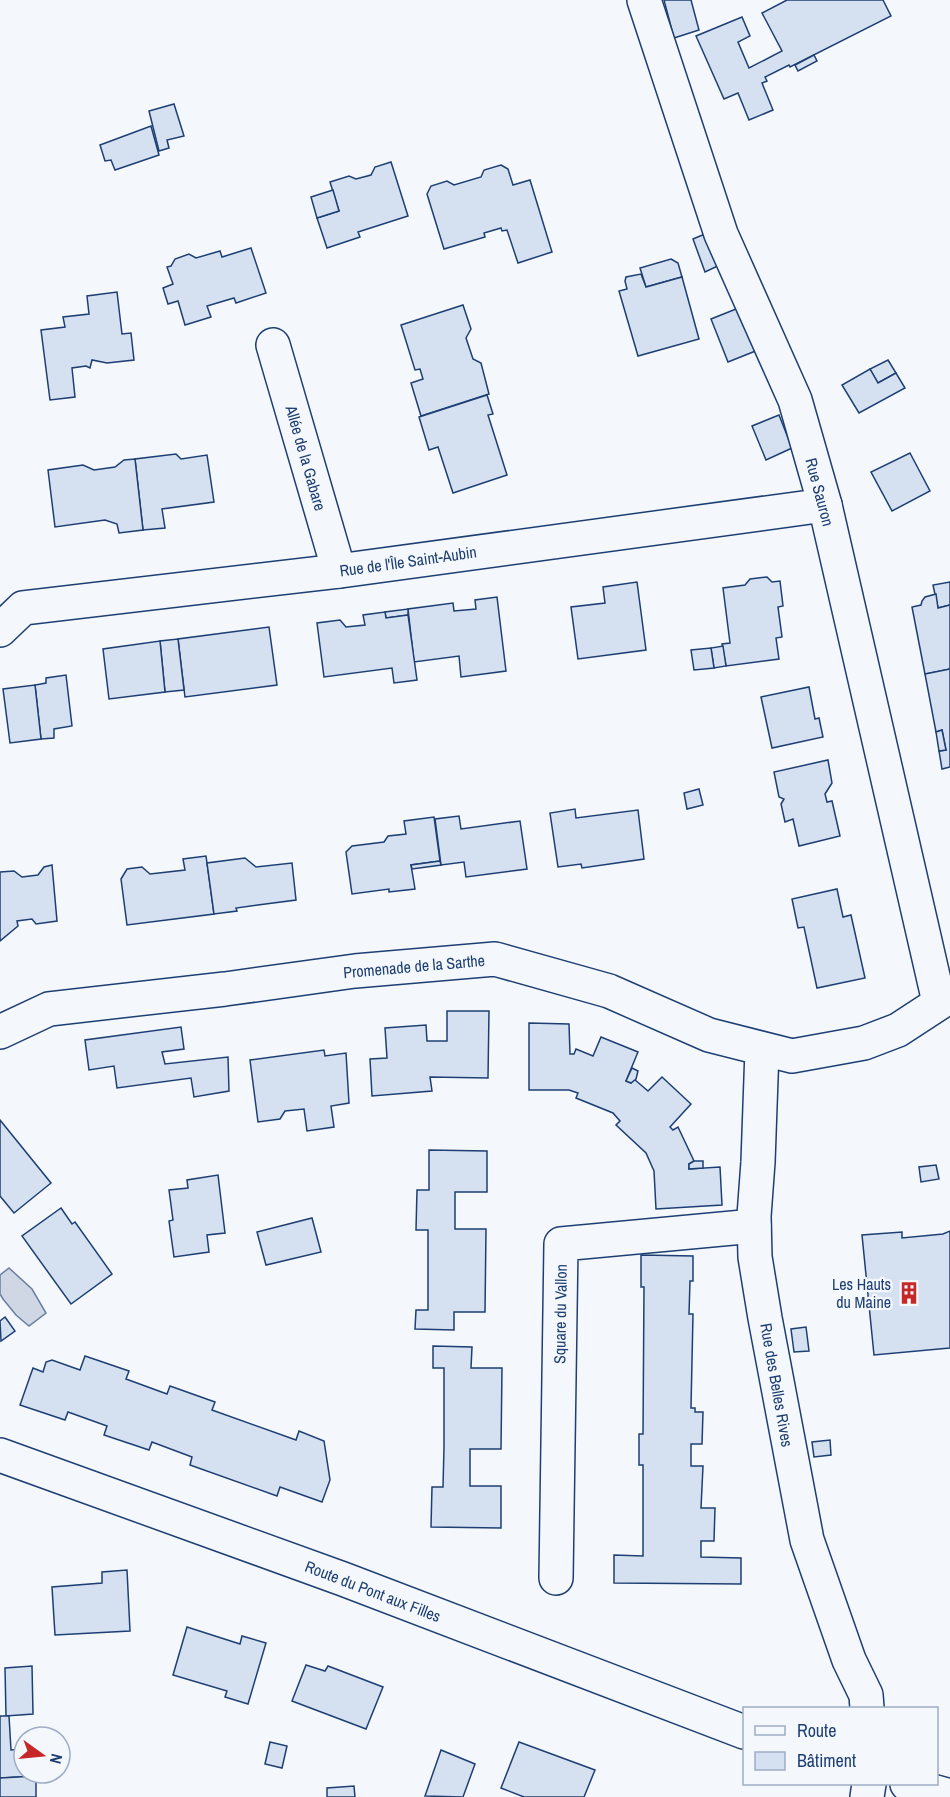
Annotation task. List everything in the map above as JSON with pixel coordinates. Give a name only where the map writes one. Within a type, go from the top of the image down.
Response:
[{"type":"street","name":"Rue Sauron","points":[[644,0],[722,234],[795,400],[825,505],[944,999]]},
{"type":"street","name":"Allée de la Gabare","points":[[273,345],[339,570]]},
{"type":"street","name":"Rue de l'Île Saint-Aubin","points":[[0,630],[23,608],[339,570],[825,505]]},
{"type":"street","name":"Promenade de la Sarthe","points":[[0,1032],[49,1009],[225,989],[355,971],[495,959],[609,991],[709,1035],[792,1056],[864,1043],[898,1030],[944,999]]},
{"type":"street","name":"Rue des Belles Rives","points":[[762,1050],[754,1226],[755,1257],[807,1540],[849,1660],[866,1695],[867,1707]]},
{"type":"street","name":"Square du Vallon","points":[[556,1578],[561,1244],[754,1226]]},
{"type":"street","name":"Route du Pont aux Filles","points":[[0,1455],[343,1579],[743,1732]]},
{"type":"street","points":[[911,1785],[950,1796]]},
{"type":"shaded area","points":[[9,1268],[32,1289],[46,1313],[29,1326],[16,1315],[0,1294],[0,1275]]},
{"type":"building","points":[[664,0],[691,0],[699,30],[674,38]]},
{"type":"building","points":[[787,0],[883,0],[891,16],[790,67],[789,65],[765,77],[767,81],[762,83],[773,110],[749,120],[738,93],[724,99],[696,36],[742,17],[750,36],[738,42],[749,68],[782,51],[762,13]]},
{"type":"building","points":[[814,55],[817,61],[798,71],[795,65]]},
{"type":"building","points":[[174,104],[184,136],[167,140],[169,148],[159,151],[149,111]]},
{"type":"building","points":[[151,126],[159,155],[115,170],[111,160],[105,161],[100,145]]},
{"type":"building","points":[[391,162],[408,216],[358,232],[360,237],[327,248],[317,218],[339,211],[330,182],[349,176],[356,179],[371,175],[375,167]]},
{"type":"building","points":[[501,165],[508,169],[513,185],[530,180],[552,252],[518,263],[507,230],[502,231],[501,228],[484,233],[485,237],[444,249],[427,194],[431,186],[447,181],[454,185],[481,177],[484,170]]},
{"type":"building","points":[[333,190],[339,211],[317,218],[311,197]]},
{"type":"building","points":[[712,231],[724,263],[705,272],[693,239]]},
{"type":"building","points":[[251,248],[266,293],[236,303],[234,298],[207,306],[211,317],[185,325],[178,301],[168,304],[163,288],[173,284],[167,267],[171,266],[175,259],[189,254],[196,258],[220,251],[222,257]]},
{"type":"building","points":[[671,259],[678,263],[682,277],[646,287],[640,268]]},
{"type":"building","points":[[641,274],[646,287],[682,277],[699,339],[638,356],[619,291],[627,289],[626,277]]},
{"type":"building","points":[[117,292],[122,334],[131,333],[134,360],[107,363],[92,360],[90,368],[86,366],[72,368],[75,397],[50,400],[41,330],[65,327],[63,317],[89,314],[87,296]]},
{"type":"building","points":[[463,305],[471,329],[466,338],[473,359],[481,363],[489,394],[421,416],[411,383],[423,379],[420,369],[415,370],[401,325]]},
{"type":"building","points":[[741,307],[758,350],[728,362],[711,319]]},
{"type":"building","points":[[888,360],[896,373],[878,383],[870,369]]},
{"type":"building","points":[[870,369],[878,383],[896,373],[905,388],[859,413],[842,385]]},
{"type":"building","points":[[487,395],[493,414],[488,415],[507,475],[453,493],[438,447],[429,450],[419,417]]},
{"type":"building","points":[[779,415],[792,448],[766,460],[752,426]]},
{"type":"building","points":[[910,453],[930,491],[892,511],[871,472]]},
{"type":"building","points":[[176,454],[181,459],[207,455],[214,502],[162,509],[165,528],[143,530],[135,459]]},
{"type":"building","points":[[135,459],[143,530],[119,533],[117,524],[105,520],[55,527],[48,470],[83,465],[94,470],[115,467],[124,460]]},
{"type":"building","points":[[767,577],[772,582],[780,581],[783,606],[778,607],[782,637],[776,638],[779,659],[726,666],[722,644],[730,643],[723,588],[745,585],[750,579]]},
{"type":"building","points":[[637,582],[646,650],[578,659],[571,607],[605,603],[603,587]]},
{"type":"building","points":[[950,582],[950,605],[938,608],[933,585]]},
{"type":"building","points":[[936,594],[938,608],[950,605],[950,669],[925,674],[912,607],[921,605],[925,597]]},
{"type":"building","points":[[497,597],[506,671],[461,677],[459,656],[414,662],[408,609],[453,603],[454,611],[476,609],[475,600]]},
{"type":"building","points":[[408,609],[408,615],[386,618],[385,612]]},
{"type":"building","points":[[385,612],[386,618],[408,615],[417,680],[394,683],[392,668],[324,677],[317,623],[340,620],[346,627],[365,625],[363,615]]},
{"type":"building","points":[[269,627],[277,685],[185,697],[178,639]]},
{"type":"building","points":[[178,639],[184,690],[165,692],[160,641]]},
{"type":"building","points":[[160,641],[165,692],[109,699],[103,649]]},
{"type":"building","points":[[723,646],[726,666],[714,668],[711,648]]},
{"type":"building","points":[[711,648],[714,668],[694,670],[691,650]]},
{"type":"building","points":[[950,669],[950,767],[942,769],[939,751],[946,750],[942,730],[936,732],[925,674]]},
{"type":"building","points":[[66,675],[72,726],[54,729],[54,738],[41,739],[35,685],[46,683],[46,678]]},
{"type":"building","points":[[35,685],[41,739],[10,743],[3,689]]},
{"type":"building","points":[[809,687],[815,719],[819,718],[823,737],[772,748],[761,697]]},
{"type":"building","points":[[942,730],[946,750],[939,751],[936,732]]},
{"type":"building","points":[[828,760],[832,783],[825,794],[827,802],[832,801],[840,836],[799,846],[793,819],[785,822],[781,804],[784,799],[779,797],[774,772]]},
{"type":"building","points":[[699,789],[703,805],[687,809],[684,793]]},
{"type":"building","points":[[575,809],[576,818],[638,810],[644,859],[582,868],[581,864],[558,867],[550,813]]},
{"type":"building","points":[[459,816],[461,829],[520,821],[527,869],[466,877],[464,862],[441,865],[435,819]]},
{"type":"building","points":[[434,817],[440,861],[411,865],[415,889],[389,892],[389,889],[352,894],[346,852],[352,846],[384,842],[388,836],[406,834],[404,821]]},
{"type":"building","points":[[206,856],[214,914],[127,925],[121,879],[127,869],[142,867],[150,874],[185,870],[183,859]]},
{"type":"building","points":[[245,858],[256,867],[292,863],[296,900],[236,908],[237,911],[214,914],[207,863]]},
{"type":"building","points":[[440,861],[441,865],[412,869],[411,865]]},
{"type":"building","points":[[52,865],[57,921],[36,924],[32,919],[17,921],[18,926],[0,941],[0,872],[14,871],[22,877],[38,875],[44,867]]},
{"type":"building","points":[[837,889],[843,917],[851,915],[865,978],[817,988],[804,927],[798,928],[792,899]]},
{"type":"building","points":[[447,1011],[489,1011],[488,1078],[430,1077],[432,1091],[372,1096],[370,1059],[387,1058],[385,1028],[426,1025],[427,1041],[447,1041]]},
{"type":"building","points":[[529,1023],[569,1024],[570,1054],[574,1054],[576,1049],[593,1056],[601,1037],[638,1052],[626,1081],[631,1083],[634,1079],[648,1091],[662,1077],[691,1104],[670,1127],[673,1130],[678,1127],[694,1161],[689,1164],[689,1169],[720,1167],[722,1205],[656,1209],[654,1171],[646,1153],[616,1125],[620,1121],[613,1113],[576,1098],[578,1093],[569,1090],[529,1090]]},
{"type":"building","points":[[181,1027],[184,1049],[162,1052],[165,1064],[228,1057],[229,1091],[194,1097],[191,1078],[117,1088],[114,1066],[89,1070],[85,1040]]},
{"type":"building","points":[[324,1050],[325,1056],[346,1053],[349,1103],[331,1106],[334,1127],[307,1131],[304,1109],[285,1111],[280,1119],[258,1122],[250,1060]]},
{"type":"building","points":[[632,1068],[638,1071],[636,1079],[631,1083],[626,1081]]},
{"type":"building","points":[[0,1120],[51,1183],[14,1213],[0,1196]]},
{"type":"building","points":[[429,1150],[487,1151],[487,1192],[455,1192],[455,1229],[486,1229],[485,1312],[454,1312],[454,1330],[415,1329],[416,1310],[428,1310],[428,1230],[416,1230],[417,1190],[429,1190]]},
{"type":"building","points":[[694,1161],[703,1161],[703,1168],[689,1169],[689,1164]]},
{"type":"building","points":[[936,1165],[939,1179],[921,1182],[919,1167]]},
{"type":"building","points":[[218,1175],[225,1233],[207,1235],[209,1252],[174,1257],[169,1221],[173,1220],[169,1190],[188,1188],[187,1180]]},
{"type":"building","points":[[61,1208],[72,1224],[75,1222],[112,1274],[71,1304],[22,1236]]},
{"type":"building","points":[[312,1218],[321,1252],[266,1265],[257,1232]]},
{"type":"building","name":"Les Hauts du Maine","points":[[950,1231],[950,1348],[874,1355],[862,1235],[902,1232],[902,1238],[943,1234]]},
{"type":"building","points":[[641,1255],[693,1256],[689,1314],[693,1314],[691,1408],[695,1408],[695,1412],[703,1412],[702,1444],[691,1444],[691,1466],[703,1466],[701,1508],[715,1508],[714,1541],[701,1541],[701,1557],[741,1558],[741,1584],[614,1583],[614,1555],[643,1556],[643,1465],[639,1465],[639,1434],[643,1434],[644,1287],[641,1287]]},
{"type":"building","points":[[5,1317],[15,1331],[1,1341],[0,1321]]},
{"type":"building","points":[[806,1327],[809,1351],[794,1352],[791,1329]]},
{"type":"building","points":[[433,1346],[472,1347],[471,1368],[502,1368],[501,1449],[470,1449],[470,1486],[501,1486],[501,1528],[431,1527],[432,1487],[443,1487],[444,1447],[444,1368],[433,1368]]},
{"type":"building","points":[[85,1356],[129,1371],[126,1379],[167,1394],[170,1386],[215,1402],[212,1410],[296,1440],[299,1431],[324,1441],[330,1480],[322,1502],[280,1487],[277,1496],[190,1465],[192,1457],[152,1442],[149,1450],[104,1435],[107,1426],[68,1412],[65,1420],[20,1405],[33,1368],[43,1372],[46,1362],[52,1360],[80,1370]]},
{"type":"building","points":[[830,1440],[831,1455],[814,1457],[812,1442]]},
{"type":"building","points":[[127,1570],[130,1631],[55,1635],[52,1587],[102,1583],[102,1572]]},
{"type":"building","points":[[187,1627],[240,1644],[242,1636],[266,1643],[248,1704],[225,1697],[227,1691],[173,1675]]},
{"type":"building","points":[[306,1665],[325,1671],[328,1666],[383,1687],[366,1729],[292,1701]]},
{"type":"building","points":[[32,1666],[33,1714],[6,1716],[5,1668]]},
{"type":"building","points":[[0,1716],[9,1716],[12,1777],[0,1778]]},
{"type":"building","points":[[270,1742],[287,1746],[282,1768],[265,1764]]},
{"type":"building","points":[[519,1742],[595,1770],[584,1797],[524,1797],[501,1788]]},
{"type":"building","points":[[441,1750],[475,1764],[463,1797],[425,1796]]},
{"type":"building","points":[[12,1777],[12,1785],[36,1785],[36,1797],[0,1797],[0,1778]]},
{"type":"building","points":[[354,1786],[355,1797],[327,1797],[327,1788]]},
{"type":"place","name":"Les Hauts du Maine","points":[[909,1293]]}]
